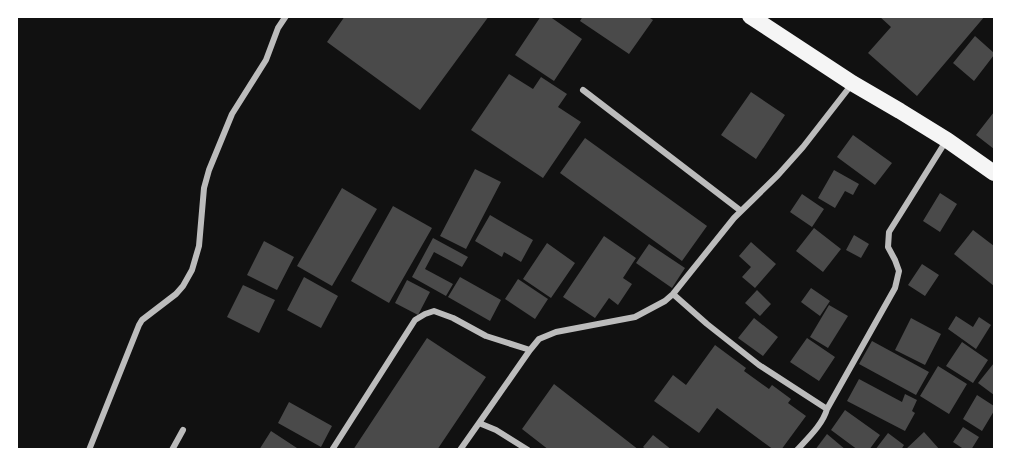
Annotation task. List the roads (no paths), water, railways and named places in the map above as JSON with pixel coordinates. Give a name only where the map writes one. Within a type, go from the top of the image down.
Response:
[{"type":"highway","points":[[750,16],[994,173]]},
{"type":"street","points":[[89,450],[139,325],[142,320],[176,294],[192,270],[199,246],[204,188],[209,170],[232,114],[266,60],[278,28],[286,16]]},
{"type":"street","points":[[460,450],[539,339],[556,332],[635,317],[665,301],[673,294],[734,218],[803,147],[852,83]]},
{"type":"street","points":[[583,90],[741,211]]},
{"type":"street","points":[[797,450],[825,416],[895,288],[900,271],[888,247],[889,232],[946,140]]},
{"type":"street","points":[[673,294],[759,365],[827,409]]},
{"type":"street","points":[[332,450],[415,320],[425,314],[434,311],[453,318],[486,336],[530,350]]},
{"type":"street","points":[[479,423],[496,430],[528,450]]},
{"type":"street","points":[[172,450],[183,430]]}]
